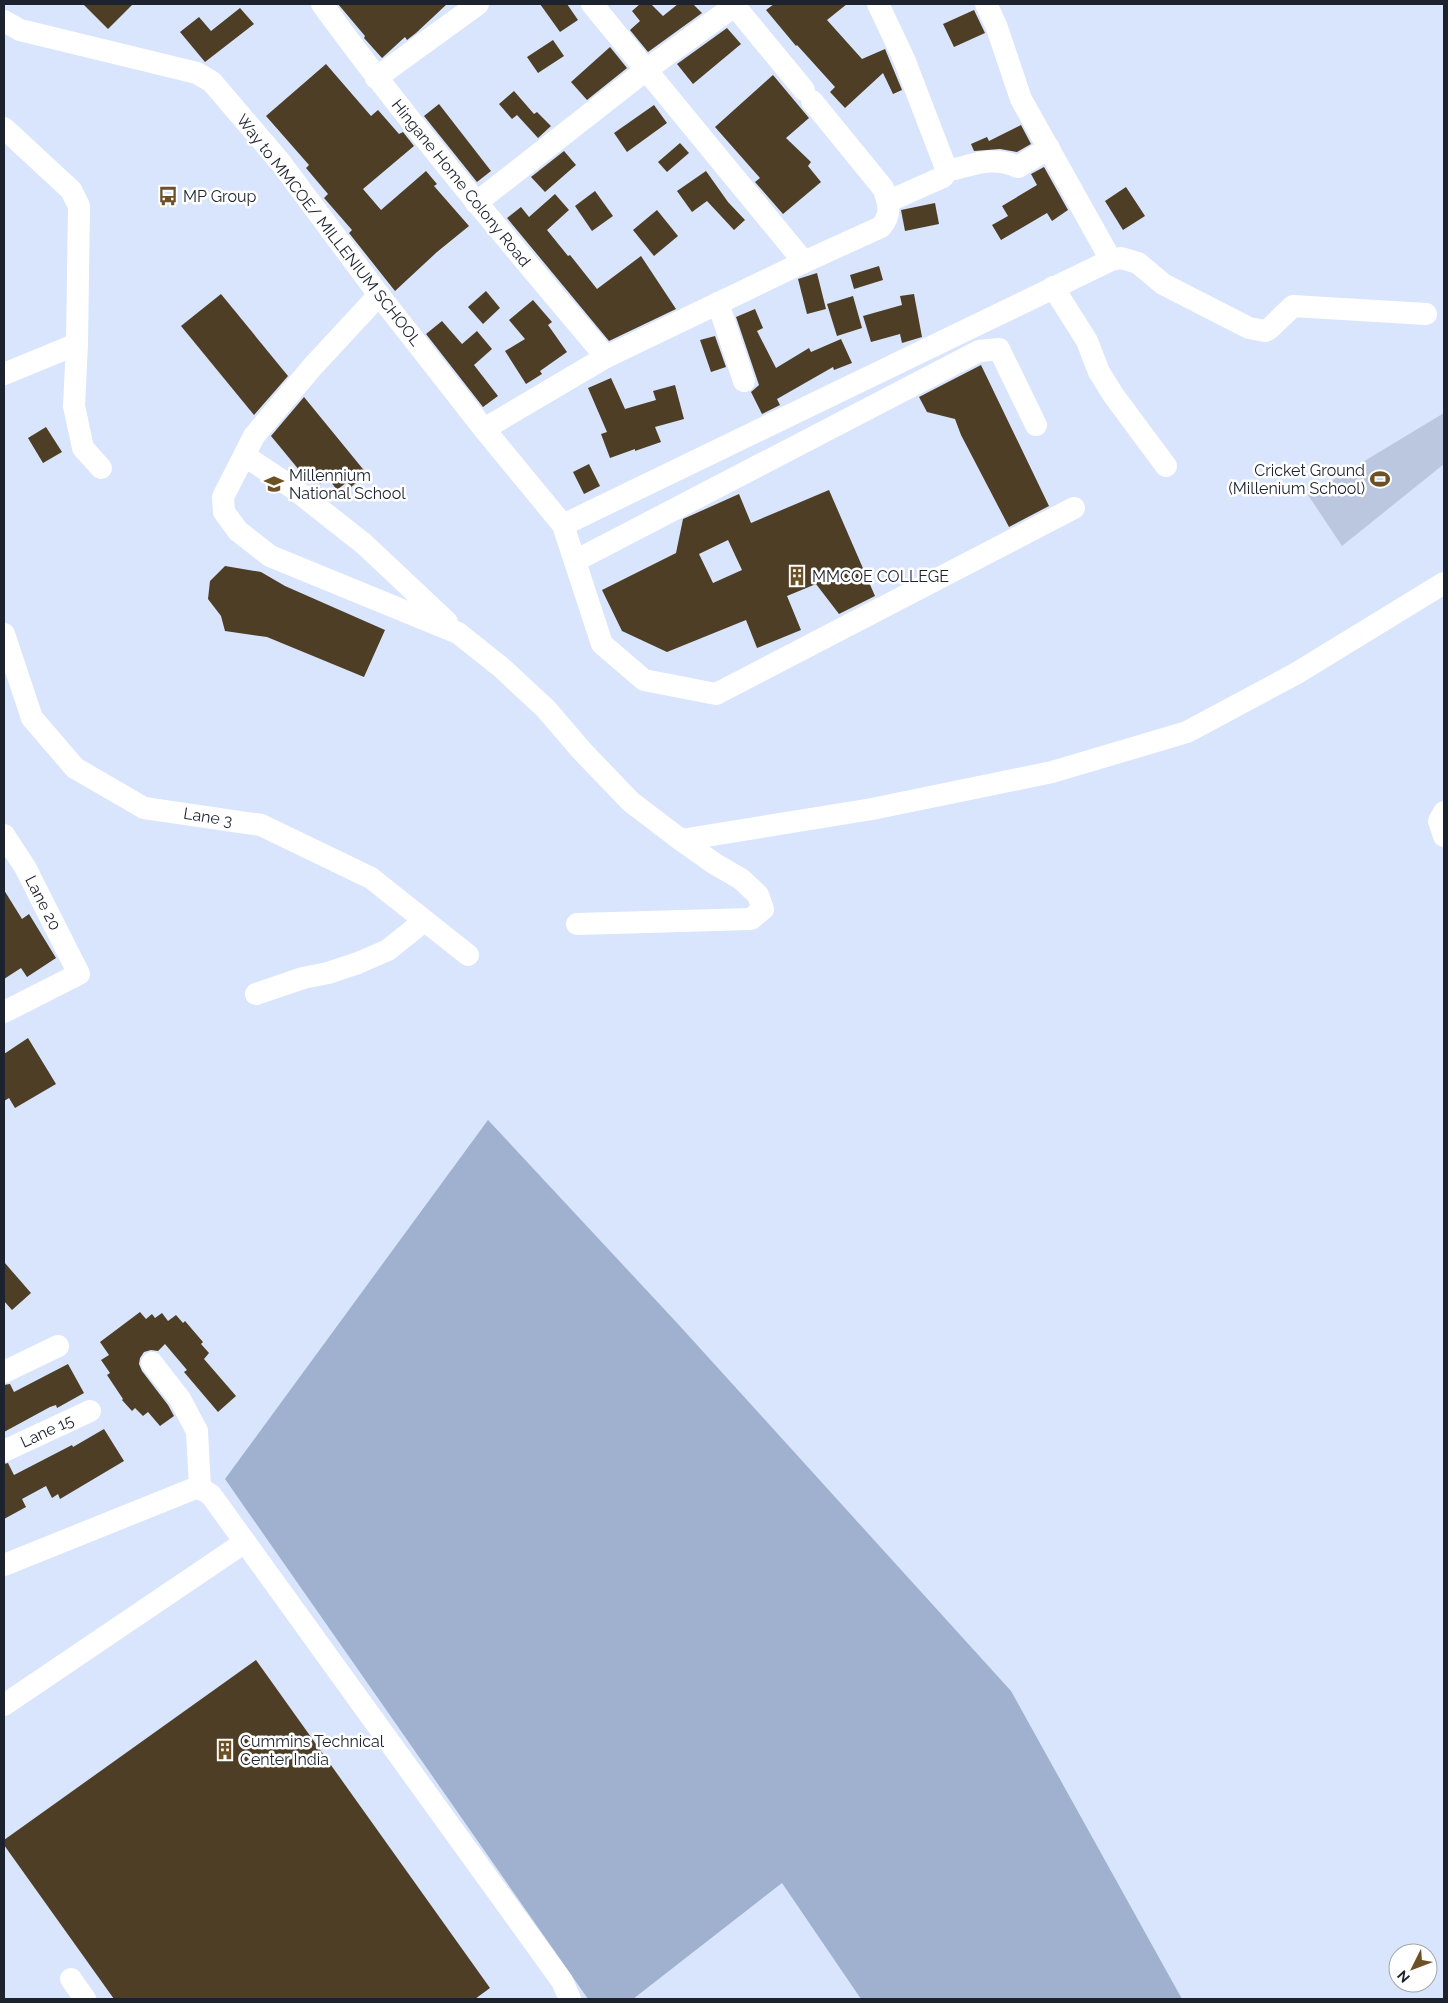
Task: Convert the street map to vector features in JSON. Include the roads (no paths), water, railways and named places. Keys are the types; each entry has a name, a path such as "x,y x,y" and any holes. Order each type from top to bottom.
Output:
{"street":[{"name":"Hingane Home Colony Road","path":"322,4 376,78 476,204 606,357"},
{"path":"376,78 478,4"},
{"path":"592,4 804,262"},
{"path":"878,4 904,59 947,171"},
{"path":"986,4 996,25 1021,98 1110,260"},
{"path":"476,204 646,70 736,5 883,188 889,201 889,211 881,227 606,357 484,429"},
{"name":"Way to MMCOE/ MILLENIUM SCHOOL","path":"4,22 20,30 197,73 212,82 281,163 484,429 563,525"},
{"path":"4,128 71,190 79,206 74,406 83,448 101,468"},
{"path":"889,201 943,177 947,171 992,160 1005,161 1018,167 1049,148"},
{"path":"1074,508 716,694 644,680 602,644 563,525 1110,260 1121,258 1138,263 1169,287 1250,328 1265,331 1293,306 1426,314"},
{"path":"1053,288 1087,341 1099,372 1114,396 1166,466"},
{"path":"380,295 314,365 254,436 223,497 224,512 238,531 270,556 458,633"},
{"path":"718,304 744,381"},
{"path":"4,374 77,344"},
{"path":"575,561 979,351 999,349 1036,426"},
{"path":"245,456 292,488 364,544 458,633 502,668 546,709 582,751 631,802 715,864 742,879 758,895 763,909 752,919 577,924"},
{"path":"681,840 872,809 1042,774 1188,732 1297,673 1444,583"},
{"name":"Lane 3","path":"4,634 32,718 75,768 144,808 261,825 371,878 468,955"},
{"path":"1444,812 1439,821 1444,836"},
{"name":"Lane 20","path":"4,835 25,867 79,974 4,1012"},
{"path":"256,994 303,978 328,973 358,963 388,950 424,921"},
{"path":"4,1372 58,1346"},
{"path":"152,1363 180,1400 197,1431 200,1488"},
{"name":"Lane 15","path":"4,1451 90,1411"},
{"path":"4,1565 193,1489 200,1488 211,1495 562,1981 570,1999"},
{"path":"4,1704 245,1542"},
{"path":"71,1980 85,1999"}],"place":[{"name":"MP Group","path":"168,196"},
{"name":"Cricket Ground (Millenium School)","path":"1380,479"},
{"name":"Millennium National School","path":"274,484"},
{"name":"MMCOE COLLEGE","path":"797,576"},
{"name":"Cummins Technical Center India","path":"225,1750"}]}
